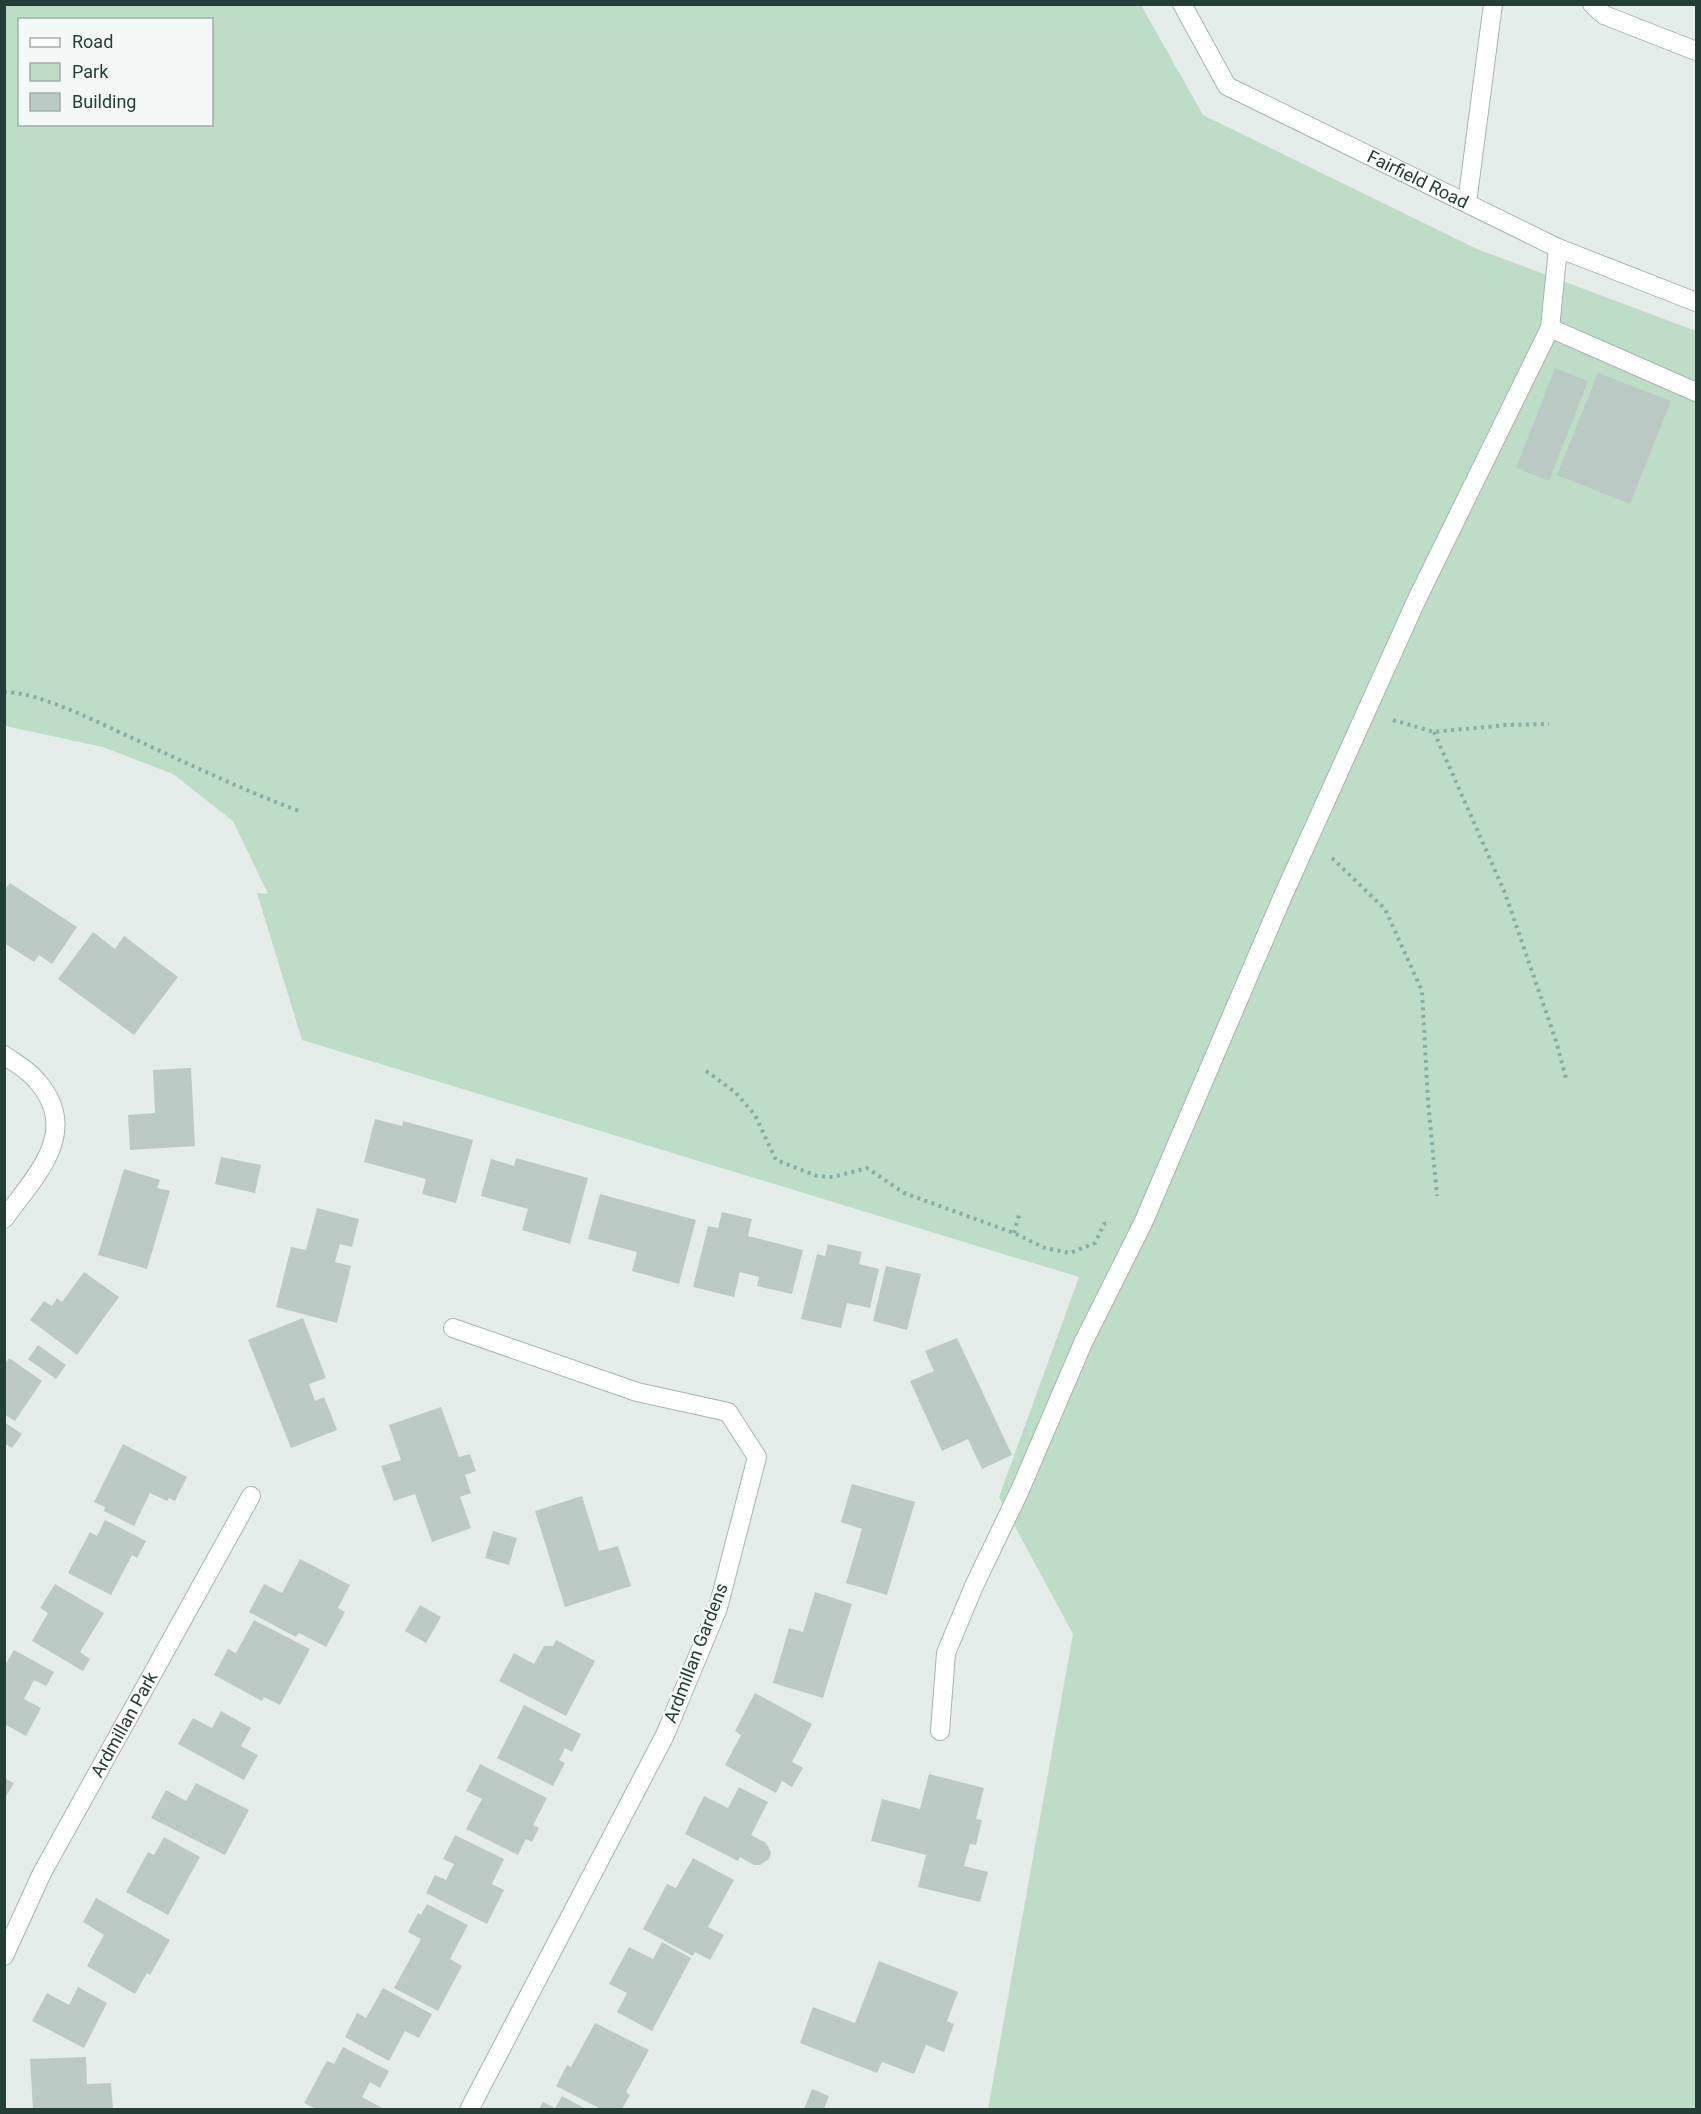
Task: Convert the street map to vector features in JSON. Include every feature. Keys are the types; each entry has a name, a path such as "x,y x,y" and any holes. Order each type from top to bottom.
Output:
{"street":[{"name":"Fairfield Road","path":"1182,4 1227,86 1558,248 1696,303"},
{"path":"1467,203 1493,4"},
{"path":"1592,4 1604,15 1696,51"},
{"path":"940,1731 946,1653 1083,1343 1139,1232 1201,1084 1417,599 1550,328 1558,248"},
{"path":"1550,328 1696,392"},
{"path":"4,1055 36,1079 48,1094 56,1113 56,1135 49,1156 4,1219"},
{"name":"Ardmillan Gardens","path":"453,1328 637,1392 728,1412 757,1457 718,1608 665,1734 469,2109"},
{"name":"Ardmillan Park","path":"4,1956 42,1873 251,1496"}],"path":[{"path":"4,692 16,692 76,712 240,789 299,811"},
{"path":"1366,712 1434,732 1506,725 1550,724"},
{"path":"1434,732 1505,893 1556,1041 1567,1082"},
{"path":"1310,836 1385,909 1422,991 1428,1101 1437,1196"},
{"path":"706,1071 735,1092 755,1115 777,1160 817,1176 833,1176 867,1168 904,1193 1014,1233 1045,1248 1070,1253 1095,1243 1104,1224 1117,1221 1139,1232"},
{"path":"1014,1233 1019,1215"}],"green space":[{"path":"4,5 1141,5 1203,115 1477,249 1696,331 1696,2109 988,2109 1073,1634 999,1497 1079,1277 302,1040 257,893 268,894 233,821 173,774 103,747 5,726"}],"building":[{"path":"1555,368 1588,381 1549,481 1516,468"},
{"path":"1598,373 1671,401 1630,504 1557,475"},
{"path":"10,883 77,927 52,964 39,955 34,962 4,943 4,891"},
{"path":"93,932 115,949 124,936 178,977 134,1035 58,979"},
{"path":"191,1068 195,1146 130,1150 128,1115 155,1113 153,1070"},
{"path":"375,1119 402,1126 403,1121 473,1140 456,1203 422,1194 426,1179 364,1162"},
{"path":"221,1157 261,1165 255,1193 215,1184"},
{"path":"516,1158 588,1178 570,1244 522,1230 528,1209 481,1196 491,1159 514,1166"},
{"path":"124,1169 160,1180 157,1188 170,1191 147,1269 98,1255"},
{"path":"600,1194 696,1220 679,1284 632,1271 637,1252 588,1239"},
{"path":"317,1208 359,1219 352,1247 340,1244 335,1262 351,1266 337,1323 276,1307 291,1247 306,1250"},
{"path":"722,1212 752,1219 748,1236 803,1250 792,1294 757,1286 759,1277 740,1272 734,1297 693,1287 708,1226 718,1228"},
{"path":"828,1244 862,1252 859,1264 879,1269 870,1308 847,1303 841,1328 801,1319 817,1254 825,1256"},
{"path":"886,1266 921,1274 907,1330 873,1321"},
{"path":"84,1272 119,1297 77,1355 30,1320 44,1301 52,1306 57,1298 62,1302"},
{"path":"303,1318 326,1378 309,1384 315,1401 324,1397 337,1430 291,1448 248,1340"},
{"path":"957,1338 1012,1455 982,1469 968,1439 942,1451 910,1381 934,1371 925,1351"},
{"path":"38,1345 66,1365 56,1379 28,1359"},
{"path":"9,1358 42,1381 15,1421 4,1414 4,1365"},
{"path":"441,1407 459,1457 470,1454 476,1471 465,1475 471,1493 460,1497 471,1528 432,1542 415,1494 394,1501 381,1466 401,1460 389,1425"},
{"path":"4,1422 22,1434 12,1448 4,1443"},
{"path":"123,1444 187,1477 175,1501 169,1498 167,1501 150,1493 134,1526 104,1511 105,1507 94,1502"},
{"path":"852,1484 915,1502 887,1595 846,1583 862,1529 841,1522"},
{"path":"582,1496 599,1551 618,1546 631,1586 565,1607 535,1511"},
{"path":"105,1520 146,1541 137,1558 132,1555 111,1595 68,1573 90,1532 97,1536"},
{"path":"493,1531 517,1538 509,1565 485,1558"},
{"path":"300,1559 350,1585 338,1608 345,1612 326,1647 299,1633 296,1637 249,1612 264,1584 282,1593"},
{"path":"55,1584 104,1613 80,1652 90,1659 83,1671 32,1641 48,1613 40,1608"},
{"path":"815,1592 852,1604 823,1698 773,1683 789,1628 803,1632"},
{"path":"420,1605 441,1617 426,1643 405,1631"},
{"path":"254,1620 310,1649 280,1705 264,1697 262,1701 214,1675 228,1649 236,1653"},
{"path":"556,1640 595,1661 566,1716 499,1681 514,1653 534,1664 544,1646 553,1646"},
{"path":"14,1650 54,1672 46,1686 34,1680 24,1699 41,1708 26,1736 4,1724 4,1667"},
{"path":"755,1693 812,1724 792,1762 803,1768 792,1787 782,1781 776,1793 725,1765 741,1735 735,1731"},
{"path":"524,1705 581,1734 572,1752 565,1748 559,1760 565,1763 553,1786 497,1758"},
{"path":"221,1711 251,1728 241,1746 258,1755 244,1780 178,1744 193,1718 212,1728"},
{"path":"480,1764 547,1798 533,1825 539,1828 532,1842 526,1839 518,1855 466,1829 482,1799 466,1791"},
{"path":"929,1774 984,1788 976,1819 982,1820 976,1845 970,1844 964,1866 988,1872 980,1902 918,1887 926,1855 871,1841 882,1799 920,1809"},
{"path":"4,1778 14,1783 4,1800"},
{"path":"196,1783 249,1810 225,1855 151,1818 166,1790 186,1801"},
{"path":"739,1787 768,1802 751,1835 766,1843 771,1853 769,1859 760,1865 754,1865 740,1857 738,1861 685,1834 704,1796 728,1808"},
{"path":"455,1835 504,1859 492,1884 504,1890 487,1924 426,1893 435,1875 446,1880 454,1864 443,1859"},
{"path":"164,1837 200,1857 168,1915 126,1892 148,1852 154,1855"},
{"path":"693,1858 734,1880 708,1927 724,1935 710,1960 695,1952 693,1956 643,1929 667,1884 676,1888"},
{"path":"96,1898 170,1940 150,1975 147,1973 135,1994 87,1966 104,1935 83,1922"},
{"path":"427,1904 468,1925 450,1959 462,1966 438,2011 394,1988 421,1939 408,1932 418,1913 421,1915"},
{"path":"662,1942 691,1958 652,2031 617,2012 627,1993 609,1984 629,1947 653,1959"},
{"path":"879,1961 958,1992 947,2021 954,2024 944,2052 926,2045 914,2074 882,2062 877,2073 800,2043 813,2007 855,2023"},
{"path":"78,1987 107,2003 84,2048 32,2021 47,1993 69,2005"},
{"path":"383,1988 432,2014 419,2038 405,2031 389,2061 345,2037 357,2013 366,2018"},
{"path":"595,2023 649,2050 626,2092 630,2095 622,2109 601,2109 556,2086 567,2065 571,2067"},
{"path":"343,2047 389,2071 380,2088 370,2082 362,2097 384,2109 316,2109 304,2103 327,2061 334,2064"},
{"path":"86,2057 87,2084 111,2083 113,2109 33,2109 30,2059"},
{"path":"812,2089 829,2096 824,2109 804,2109"},
{"path":"562,2096 586,2109 539,2109 543,2102 555,2108"}]}
